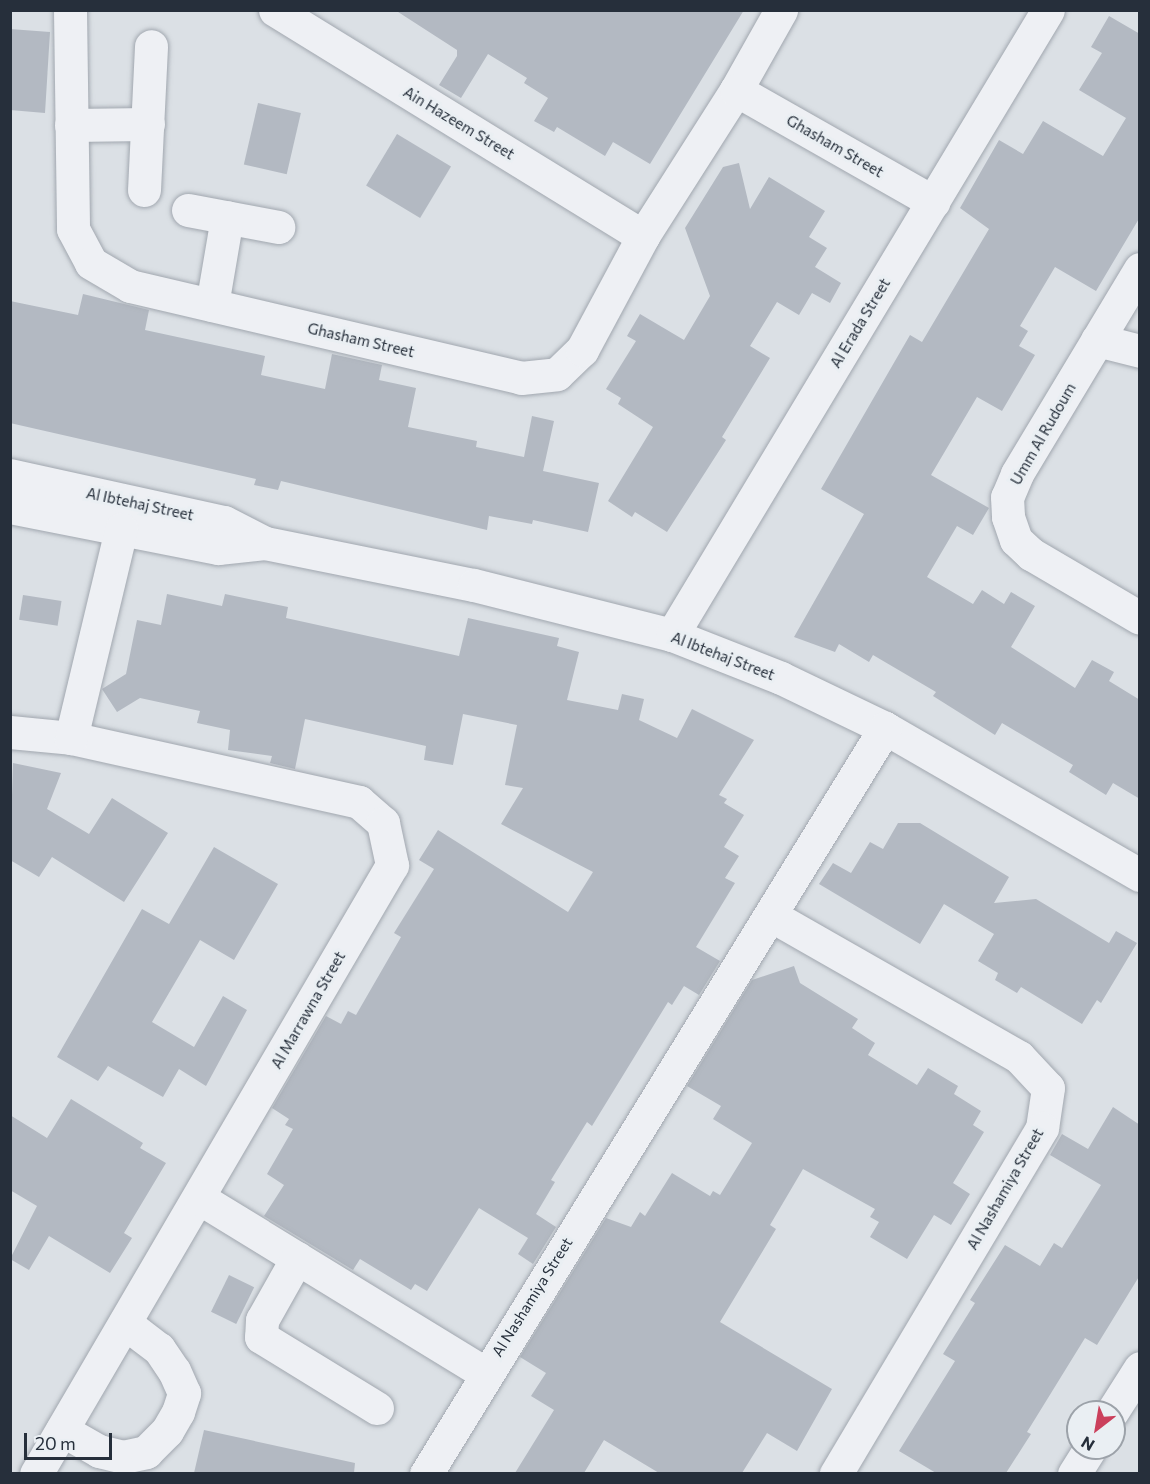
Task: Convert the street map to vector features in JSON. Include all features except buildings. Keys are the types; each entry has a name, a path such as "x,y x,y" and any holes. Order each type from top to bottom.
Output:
{"street":[{"name":"Ghasham Street","path":"70,10 73,229 91,263 130,286 521,378 557,374 582,350 643,236 736,90 781,10"},
{"name":"Ain Hazeem Street","path":"275,10 643,236"},
{"name":"Al Erada Street","path":"672,635 1048,10"},
{"path":"144,190 151,46"},
{"name":"Ghasham Street","path":"736,90 933,202"},
{"path":"71,125 148,124"},
{"path":"188,210 278,227"},
{"path":"212,305 227,217"},
{"name":"Umm Al Rudoum","path":"1140,269 1017,474 1007,497 1008,517 1016,540 1031,555 1140,618"},
{"path":"1097,340 1140,351"},
{"name":"Al Ibtehaj Street","path":"10,475 224,522 266,543 474,585 672,635 781,678 885,728 1140,875"},
{"name":"Al Ibtehaj Street","path":"10,507 218,548 266,543"},
{"path":"71,738 121,529"},
{"name":"Al Nashamiya Street","path":"426,1473 485,1373 772,916 885,728"},
{"name":"Al Marrawna Street","path":"10,732 71,738 359,802 383,823 390,845 392,865 36,1473"},
{"name":"Al Nashamiya Street","path":"772,916 1019,1057 1048,1088 1042,1128 836,1473"},
{"name":"Al Nashamiya Street","path":"199,1198 485,1373"},
{"path":"297,1258 261,1320 261,1337 377,1408"},
{"path":"62,1430 99,1451 123,1457 146,1452 166,1431 178,1412 184,1393 174,1371 159,1349 125,1323"},
{"path":"1074,1473 1082,1460"}]}
